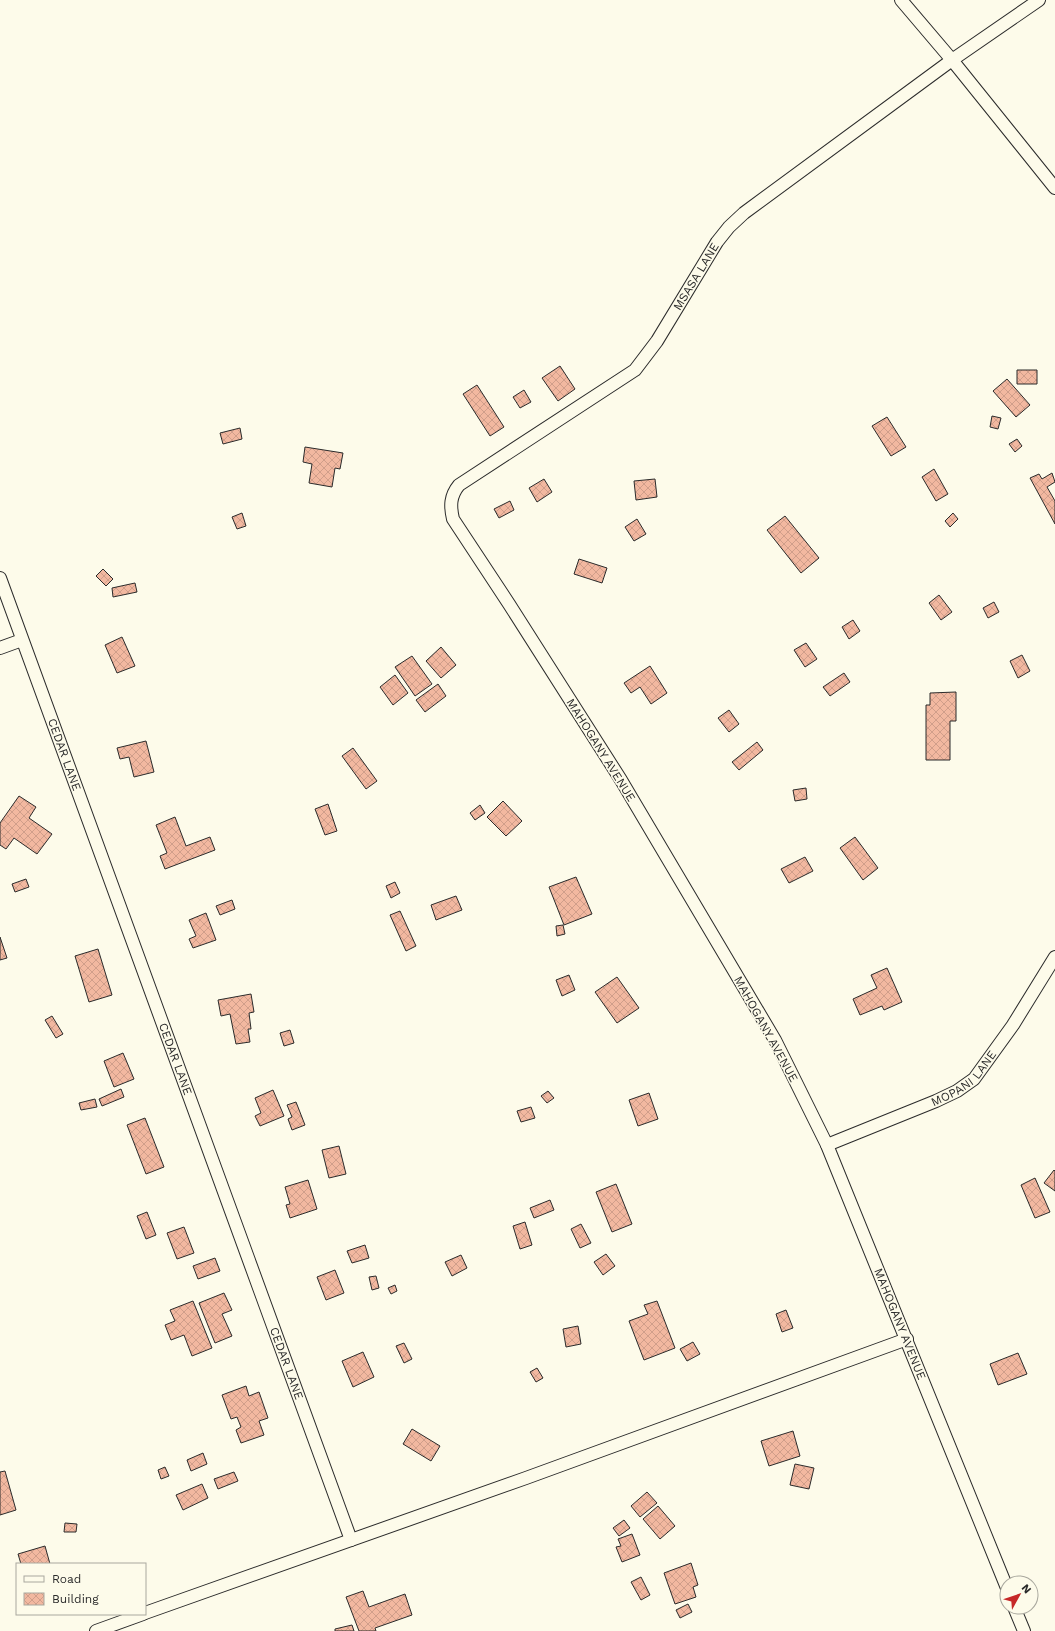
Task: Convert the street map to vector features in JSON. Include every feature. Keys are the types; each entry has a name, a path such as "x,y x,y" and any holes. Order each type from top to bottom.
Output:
{"street":[{"path":"901,0 952,60 1055,188"},
{"name":"MSASA LANE","path":"451,504 458,484 635,370 657,341 717,242 729,227 744,213 952,60 1039,0"},
{"name":"MAHOGANY AVENUE","path":"451,504 453,519 621,780 775,1040 827,1145 1002,1575"},
{"name":"CEDAR LANE","path":"0,578 351,1540"},
{"path":"0,648 22,640"},
{"name":"MOPANI LANE","path":"827,1145 936,1101 957,1091 974,1079 1013,1025 1055,957"},
{"path":"146,1613 907,1339"},
{"path":"96,1631 141,1615"},
{"path":"1017,1615 1024,1631"}],"building":[{"path":"560,366 575,389 558,401 542,378"},
{"path":"1017,370 1037,370 1037,384 1017,384"},
{"path":"1007,379 1030,405 1016,417 993,391"},
{"path":"477,385 504,427 490,436 463,394"},
{"path":"524,390 531,402 520,408 513,397"},
{"path":"992,416 1001,418 998,429 990,427"},
{"path":"887,417 906,447 891,456 872,426"},
{"path":"240,428 242,439 223,444 220,433"},
{"path":"1017,439 1022,446 1015,452 1009,444"},
{"path":"305,447 343,453 340,469 335,468 332,487 309,483 312,464 303,462"},
{"path":"934,469 948,494 936,501 922,477"},
{"path":"1052,473 1055,482 1047,487 1055,501 1055,524 1030,478 1039,474 1042,479"},
{"path":"544,479 552,492 537,502 529,488"},
{"path":"655,479 657,497 636,500 634,481"},
{"path":"510,501 514,510 499,518 494,509"},
{"path":"242,513 246,526 237,529 232,517"},
{"path":"953,513 958,519 950,527 945,521"},
{"path":"785,516 819,558 801,573 767,530"},
{"path":"637,519 646,534 634,541 625,527"},
{"path":"579,559 607,568 602,583 574,574"},
{"path":"103,569 113,579 106,586 96,576"},
{"path":"135,583 137,592 113,597 112,588"},
{"path":"939,595 952,612 941,620 929,603"},
{"path":"994,602 999,612 988,618 983,608"},
{"path":"853,620 860,631 849,639 842,627"},
{"path":"122,637 135,666 117,673 105,645"},
{"path":"806,643 817,659 805,667 794,650"},
{"path":"441,647 456,665 441,678 426,661"},
{"path":"1022,655 1030,671 1018,678 1010,661"},
{"path":"412,656 432,684 415,696 395,667"},
{"path":"650,666 667,693 651,704 640,687 631,693 624,683"},
{"path":"844,673 850,682 830,696 823,687"},
{"path":"395,675 408,693 393,705 380,687"},
{"path":"438,684 446,696 425,712 416,700"},
{"path":"956,692 956,721 950,721 950,760 926,760 926,705 930,705 930,693"},
{"path":"729,710 739,724 729,732 718,718"},
{"path":"146,741 154,772 134,777 129,757 120,759 117,748"},
{"path":"757,742 763,750 739,770 732,762"},
{"path":"353,748 377,781 366,789 342,756"},
{"path":"806,788 807,799 795,801 793,790"},
{"path":"19,796 36,807 29,818 52,834 37,854 14,838 6,849 0,845 0,823"},
{"path":"503,801 522,821 506,836 487,817"},
{"path":"328,804 337,831 325,835 315,809"},
{"path":"480,805 485,813 475,820 470,813"},
{"path":"175,817 186,846 210,837 215,850 165,869 160,856 167,853 156,825"},
{"path":"855,837 878,868 863,880 840,848"},
{"path":"805,857 813,871 789,883 781,869"},
{"path":"576,877 592,914 564,925 549,887"},
{"path":"26,879 29,887 15,892 12,884"},
{"path":"395,882 400,893 391,898 386,886"},
{"path":"456,896 462,910 436,920 431,905"},
{"path":"232,900 235,909 220,915 216,906"},
{"path":"400,911 416,946 406,951 390,915"},
{"path":"206,913 216,940 193,948 189,939 196,936 189,920"},
{"path":"563,925 565,934 557,936 556,926"},
{"path":"0,937 7,958 0,960"},
{"path":"98,949 112,995 89,1002 75,956"},
{"path":"887,968 902,1002 884,1010 882,1006 860,1015 853,999 877,988 871,975"},
{"path":"569,975 575,990 562,996 556,980"},
{"path":"617,977 639,1008 617,1023 595,992"},
{"path":"251,994 254,1012 249,1013 251,1029 248,1029 250,1042 236,1044 230,1014 221,1016 218,1000"},
{"path":"52,1016 63,1034 56,1038 45,1020"},
{"path":"290,1030 294,1043 284,1046 280,1033"},
{"path":"123,1053 134,1079 114,1087 104,1061"},
{"path":"121,1089 124,1097 102,1106 99,1099"},
{"path":"273,1090 284,1116 260,1126 255,1116 261,1113 255,1098"},
{"path":"548,1091 554,1098 547,1103 541,1096"},
{"path":"649,1093 658,1119 638,1126 629,1100"},
{"path":"95,1099 97,1107 81,1110 79,1103"},
{"path":"296,1102 305,1125 292,1130 288,1119 292,1117 287,1105"},
{"path":"531,1107 535,1118 521,1122 517,1111"},
{"path":"145,1118 164,1167 146,1174 127,1125"},
{"path":"339,1146 346,1174 329,1178 322,1150"},
{"path":"1054,1170 1055,1171 1055,1191 1044,1183"},
{"path":"1035,1178 1050,1212 1035,1218 1021,1185"},
{"path":"308,1180 317,1209 290,1218 286,1205 290,1204 285,1187"},
{"path":"616,1184 632,1224 612,1232 596,1192"},
{"path":"550,1200 554,1210 534,1218 530,1208"},
{"path":"147,1212 156,1235 146,1239 137,1216"},
{"path":"525,1222 532,1245 520,1249 513,1226"},
{"path":"581,1224 591,1243 580,1248 571,1229"},
{"path":"184,1227 194,1253 177,1259 167,1233"},
{"path":"365,1245 369,1258 352,1263 347,1251"},
{"path":"606,1254 615,1266 603,1275 594,1262"},
{"path":"461,1255 467,1268 452,1276 445,1262"},
{"path":"215,1258 220,1271 198,1279 193,1266"},
{"path":"335,1270 344,1293 326,1300 317,1277"},
{"path":"376,1276 379,1288 372,1290 369,1277"},
{"path":"395,1285 397,1291 391,1294 388,1288"},
{"path":"224,1293 232,1310 222,1314 232,1336 215,1343 199,1303"},
{"path":"193,1301 212,1348 192,1356 184,1335 171,1340 165,1325 175,1321 170,1310"},
{"path":"657,1301 675,1348 644,1360 629,1321 648,1314 644,1305"},
{"path":"786,1310 793,1328 782,1332 776,1314"},
{"path":"578,1326 581,1344 566,1347 563,1329"},
{"path":"693,1342 700,1354 687,1361 680,1349"},
{"path":"404,1343 412,1359 404,1363 396,1346"},
{"path":"363,1352 374,1377 353,1387 342,1361"},
{"path":"1018,1353 1027,1374 998,1385 990,1364"},
{"path":"537,1368 543,1378 536,1382 530,1372"},
{"path":"246,1386 249,1396 259,1392 268,1418 259,1421 264,1435 241,1443 236,1430 241,1427 237,1417 231,1419 222,1395"},
{"path":"412,1429 440,1446 431,1461 403,1444"},
{"path":"793,1431 800,1456 769,1466 761,1441"},
{"path":"203,1453 207,1464 191,1471 187,1460"},
{"path":"795,1464 814,1468 809,1489 790,1485"},
{"path":"165,1467 169,1476 161,1479 158,1470"},
{"path":"5,1471 16,1510 0,1515 0,1472"},
{"path":"234,1472 238,1481 218,1489 214,1479"},
{"path":"202,1484 208,1498 183,1510 176,1495"},
{"path":"647,1492 657,1503 640,1517 631,1506"},
{"path":"658,1506 675,1526 660,1539 643,1519"},
{"path":"624,1520 630,1528 619,1536 613,1528"},
{"path":"65,1523 77,1524 76,1532 64,1532"},
{"path":"632,1534 640,1555 622,1562 616,1547 621,1546 618,1539"},
{"path":"45,1546 50,1563 21,1563 18,1554"},
{"path":"691,1563 698,1585 693,1587 696,1597 675,1604 664,1573"},
{"path":"641,1577 650,1595 641,1600 631,1582"},
{"path":"363,1591 369,1607 405,1594 412,1615 375,1628 376,1631 359,1631 346,1597"},
{"path":"688,1604 692,1612 680,1618 676,1610"},
{"path":"352,1625 354,1631 335,1631 335,1629"}]}
